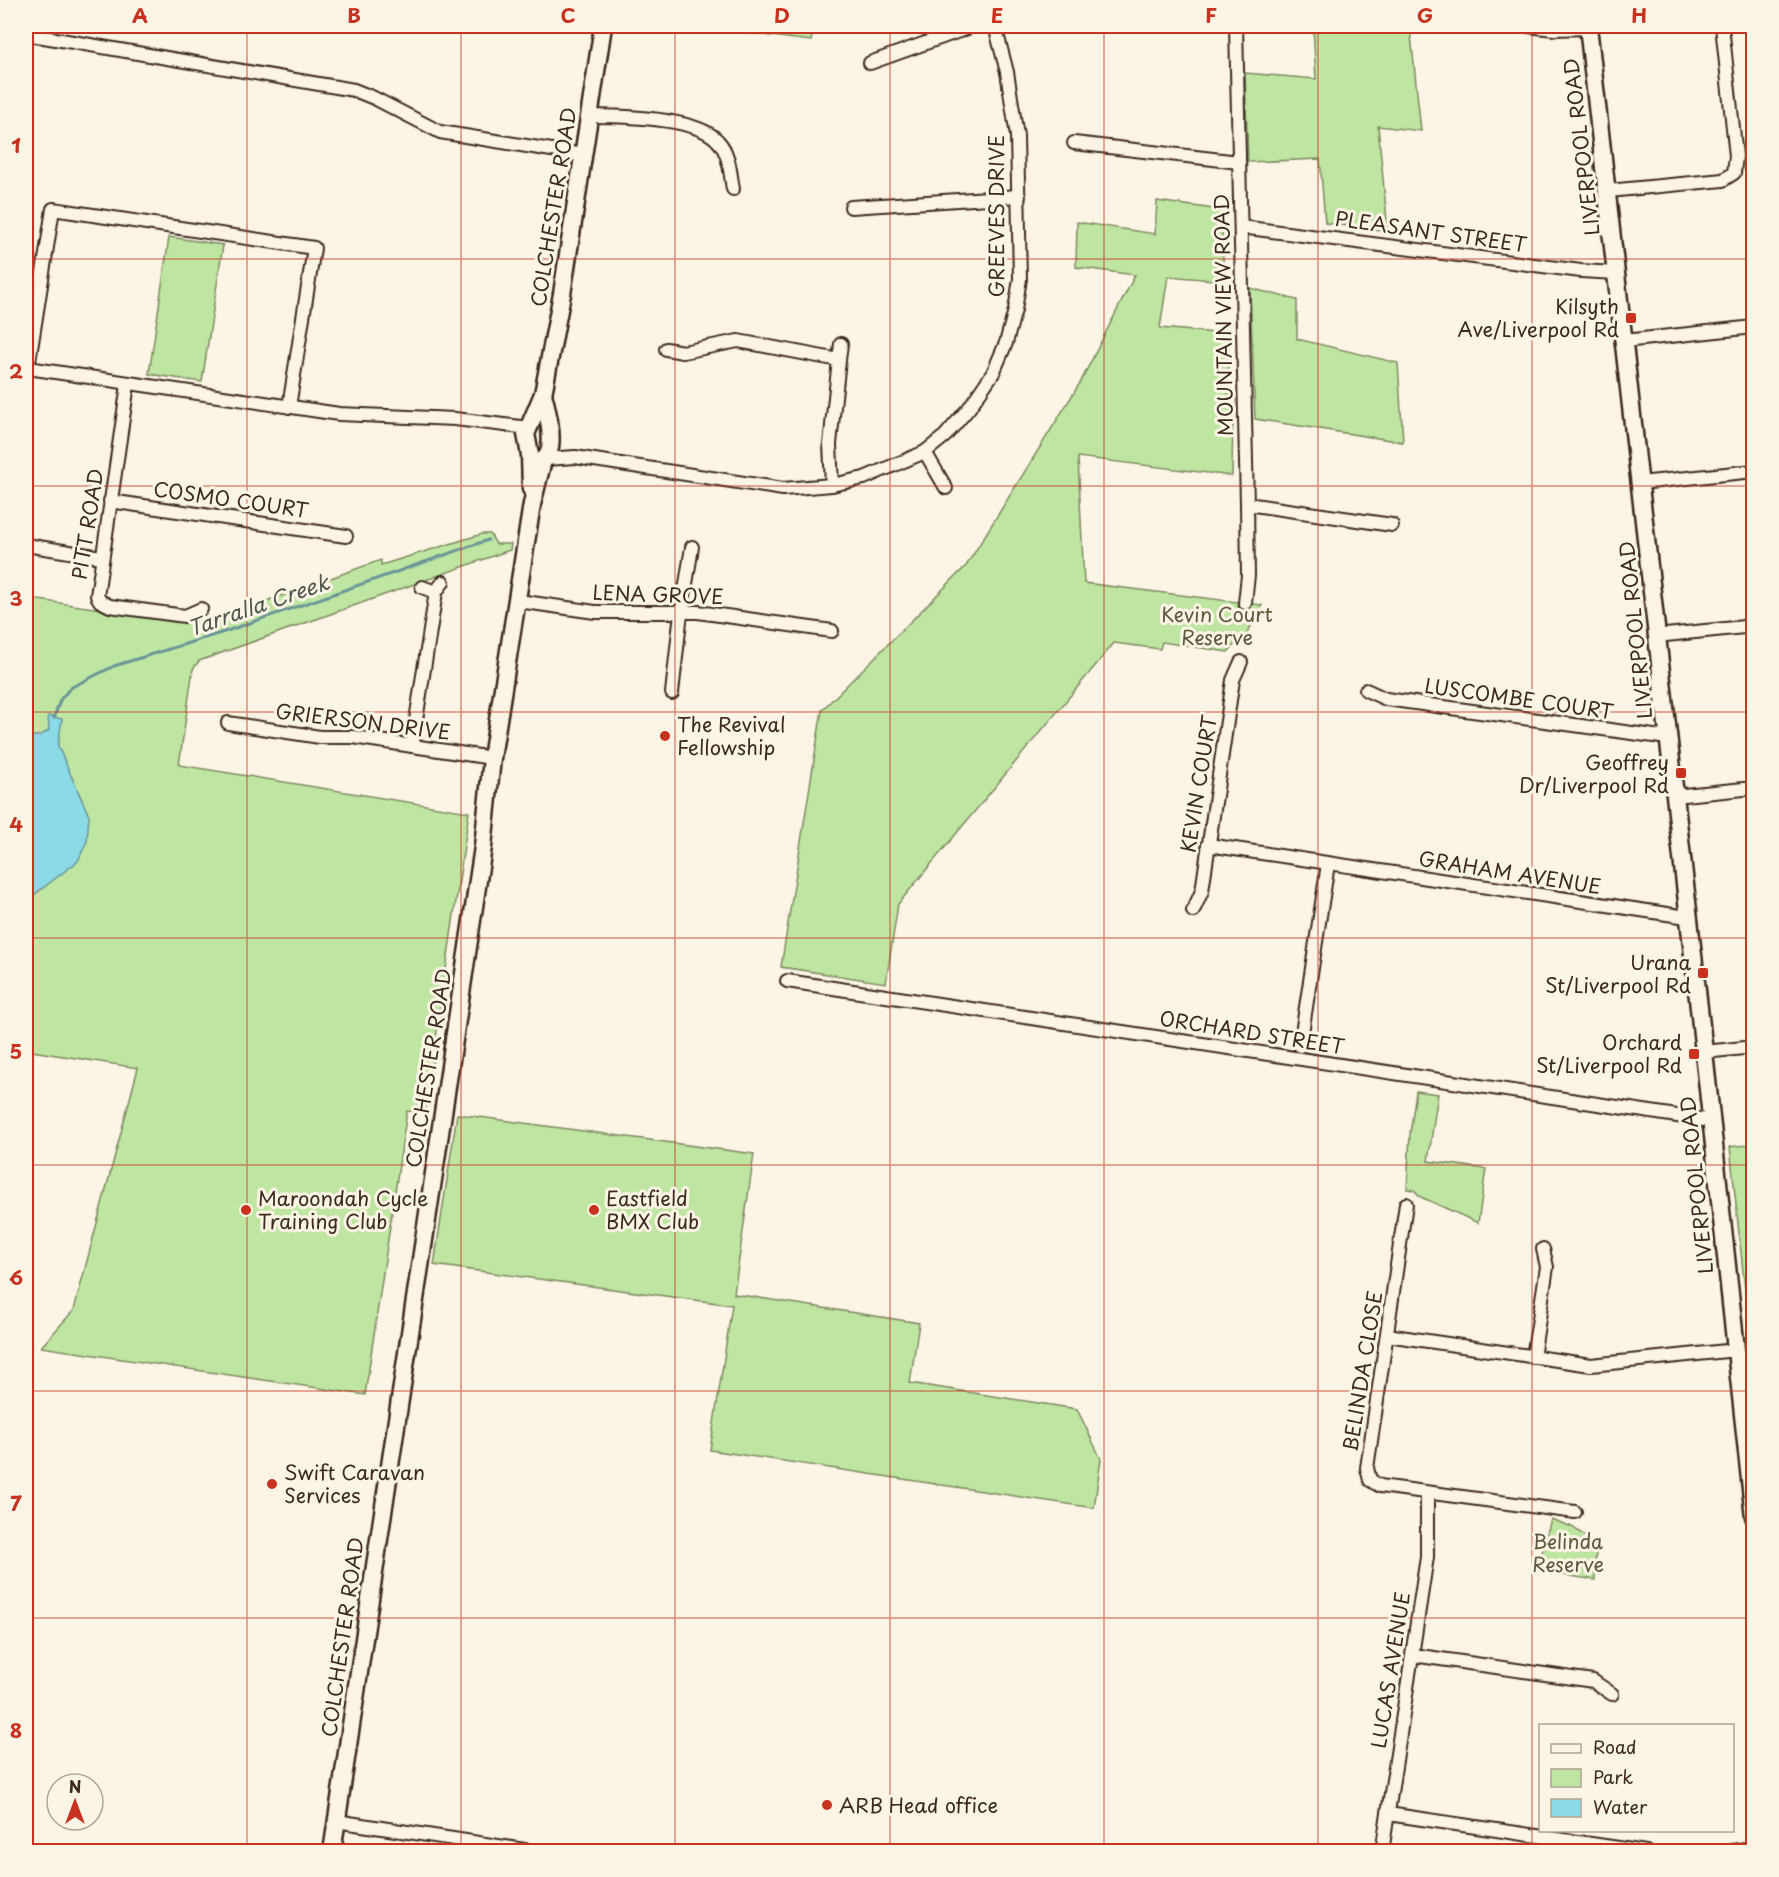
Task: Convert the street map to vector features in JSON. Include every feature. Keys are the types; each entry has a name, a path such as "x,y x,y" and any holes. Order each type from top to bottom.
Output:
{"main road":[{"name":"COLCHESTER ROAD","path":"332,1851 483,847 492,758 518,602 538,443 548,418 543,394 562,294 603,26"},
{"name":"LIVERPOOL ROAD","path":"1588,27 1754,1517"}],"street":[{"path":"870,63 973,26"},
{"name":"GREEVES DRIVE","path":"289,407 339,414 455,419 504,426 538,443 575,457 783,489 832,485 864,478 925,452 945,436 969,408 993,373 1006,343 1015,310 1020,279 1017,136 1007,72 995,26"},
{"name":"MOUNTAIN VIEW ROAD","path":"1236,26 1247,504 1248,575 1245,603"},
{"path":"1528,26 1560,29 1588,27"},
{"path":"1608,191 1723,180 1734,173 1736,156 1722,26"},
{"path":"26,34 354,90 440,132 583,154"},
{"path":"589,116 633,117 686,125 705,131 717,140 724,150 729,162 733,189"},
{"path":"1074,143 1239,162"},
{"path":"851,207 1018,196"},
{"path":"53,209 314,248 289,407 128,384 28,368 53,209"},
{"name":"PLEASANT STREET","path":"1241,227 1581,271 1616,273"},
{"path":"1624,341 1754,327"},
{"path":"666,349 683,352 738,341 839,360"},
{"path":"832,485 830,444 841,344"},
{"name":"PITT ROAD","path":"128,384 96,591 100,601 104,604 184,616 201,609"},
{"path":"925,452 946,488"},
{"path":"1640,483 1754,471"},
{"name":"COSMO COURT","path":"110,501 346,536"},
{"path":"1247,504 1392,525"},
{"path":"26,545 101,557"},
{"path":"672,693 680,621 692,547"},
{"path":"412,746 439,587 422,587"},
{"name":"LENA GROVE","path":"518,602 595,612 683,611 832,631"},
{"path":"1656,636 1754,626"},
{"name":"KEVIN COURT","path":"1193,911 1202,891 1233,680 1241,662"},
{"name":"LUSCOMBE COURT","path":"1366,690 1386,699 1668,738"},
{"name":"GRIERSON DRIVE","path":"228,723 320,737 353,737 492,758"},
{"path":"1674,796 1754,788"},
{"name":"GRAHAM AVENUE","path":"1208,845 1687,917"},
{"path":"1300,1046 1328,864"},
{"name":"ORCHARD STREET","path":"787,981 1710,1121"},
{"path":"1704,1052 1754,1047"},
{"name":"BELINDA CLOSE","path":"1406,1204 1367,1474 1370,1480 1380,1486 1575,1512"},
{"path":"1533,1357 1546,1267 1543,1249"},
{"path":"1387,1335 1596,1365 1736,1350"},
{"name":"LUCAS AVENUE","path":"1382,1851 1427,1557 1427,1493"},
{"path":"1413,1655 1593,1681 1612,1694"},
{"path":"1388,1814 1646,1851"},
{"path":"336,1821 537,1851"},
{"path":"1722,1851 1754,1848"}],"green space":[{"path":"716,26 814,26 811,41 716,29"},
{"path":"1313,26 1410,26 1421,131 1378,126 1388,231 1325,223 1320,159 1248,162 1245,73 1316,79"},
{"name":"Kevin Court Reserve","path":"1157,201 1221,210 1224,281 1168,276 1160,328 1227,334 1229,401 1233,410 1232,476 1078,457 1084,583 1262,605 1242,643 1236,643 1228,652 1162,642 1160,649 1114,643 898,904 886,983 781,967 822,710 966,566 1080,383 1135,275 1076,267 1077,222 1155,234"},
{"path":"169,237 223,245 202,382 149,374"},
{"path":"1250,288 1297,300 1297,339 1398,363 1403,442 1255,419"},
{"path":"482,534 490,534 496,544 511,544 510,550 199,661 193,669 179,765 469,812 425,1113 407,1111 365,1395 41,1347 74,1310 138,1068 26,1050 26,598 202,624 381,560 381,565"},
{"path":"1416,1091 1438,1094 1428,1161 1486,1169 1478,1223 1421,1197 1414,1190 1407,1189 1410,1134"},
{"path":"457,1114 754,1154 734,1294 919,1323 910,1383 1077,1409 1101,1459 1094,1508 710,1450 732,1305 434,1265"},
{"path":"1754,1144 1753,1367 1730,1147"},
{"name":"Belinda Reserve","path":"1551,1519 1572,1527 1596,1544 1595,1580 1537,1571"}],"water":[{"path":"48,716 62,719 58,746 89,816 87,841 78,861 26,901 26,739 40,736 49,730"}],"waterway":[{"name":"Tarralla Creek","path":"54,718 60,700 70,688 114,666 224,632 488,540"}],"place":[{"name":"Kilsyth Ave/Liverpool Rd","path":"1631,318"},
{"name":"The Revival Fellowship","path":"665,736"},
{"name":"Geoffrey Dr/Liverpool Rd","path":"1681,773"},
{"name":"Urana St/Liverpool Rd","path":"1703,973"},
{"name":"Orchard St/Liverpool Rd","path":"1694,1054"},
{"name":"Maroondah Cycle Training Club","path":"246,1210"},
{"name":"Eastfield BMX Club","path":"594,1210"},
{"name":"Swift Caravan Services","path":"272,1484"},
{"name":"ARB Head office","path":"827,1805"}]}
